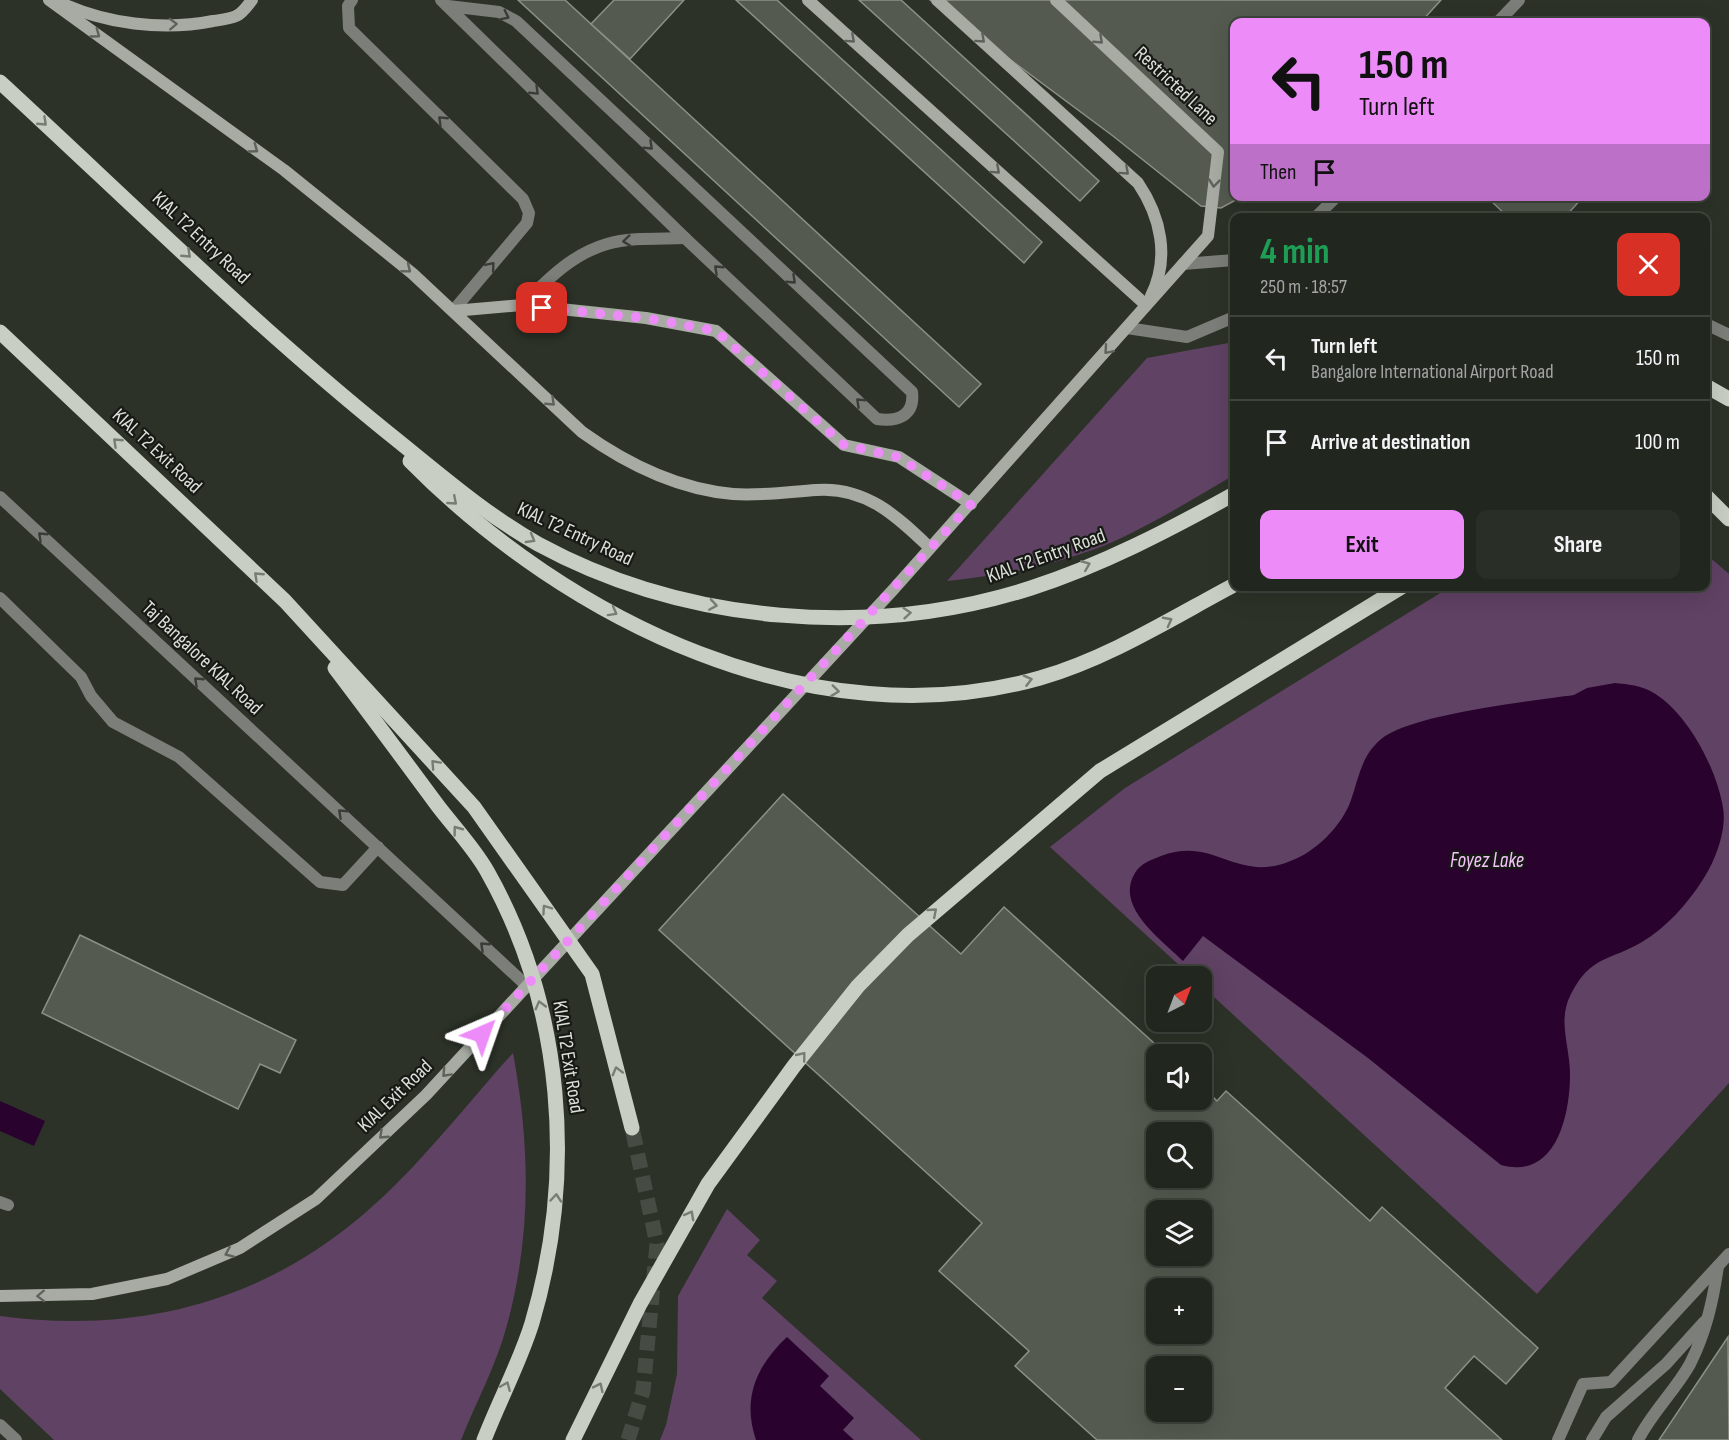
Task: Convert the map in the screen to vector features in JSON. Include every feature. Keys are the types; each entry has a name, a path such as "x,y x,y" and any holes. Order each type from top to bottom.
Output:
{"main road":[{"path":"49,0 284,170 413,274 582,432 640,468 702,490 764,495 816,490 857,495 879,504 899,518 930,548"},
{"path":"56,0 97,16 130,23 166,25 202,23 237,16 252,0"},
{"path":"808,0 1146,305 1159,274 1161,240 1150,200 1138,183 938,0"},
{"name":"Restricted Lane","path":"1056,0 1218,152 1208,237 1146,305"},
{"name":"KIAL T2 Entry Road","path":"0,82 334,389 492,517 541,545 592,569 645,588 700,603 756,612 811,617 867,617 923,612 978,602 1032,587 1160,535 1230,496"},
{"name":"KIAL Exit Road","path":"0,1296 102,1292 167,1279 240,1248 316,1199 426,1095 892,591 1146,305"},
{"path":"453,311 522,306 645,318 716,331 844,445 898,457 971,504"},
{"name":"KIAL T2 Exit Road","path":"0,332 285,602 474,807 592,974 632,1128"},
{"path":"1710,388 1729,399"},
{"path":"334,389 434,486 526,559 617,615 675,642 780,680 827,690 874,696 962,694 1041,677 1116,648 1230,587"},
{"path":"1710,504 1729,519"},
{"path":"573,1440 640,1304 708,1184 794,1066 858,986 894,949 967,883 1100,771 1395,591"},
{"name":"KIAL T2 Exit Road","path":"285,602 486,870 509,915 542,1011 557,1111 558,1162 551,1245 531,1325 484,1440"}],"lane":[{"path":"352,0 348,6 349,28 523,199 530,213 526,224 453,311"},
{"path":"1502,18 1519,0"},
{"path":"445,3 499,12 516,21 912,392 913,403 906,415 894,422 877,419 685,238 445,3"},
{"path":"1321,213 1332,201"},
{"path":"522,306 553,274 580,255 608,244 685,238"},
{"path":"1183,264 1230,260"},
{"path":"1127,328 1186,337 1230,319"},
{"path":"1710,326 1729,334"},
{"name":"Taj Bangalore KIAL Road","path":"0,498 528,985"},
{"path":"0,598 81,677 91,696 113,722 179,757 320,882 343,885 378,847"},
{"path":"1558,1440 1583,1384 1611,1382 1729,1254"},
{"path":"1638,1440 1645,1425 1690,1364 1711,1314 1718,1265"},
{"path":"1592,1440 1606,1417 1666,1364 1711,1314"},
{"path":"0,1425 16,1440"}],"shaded area":[{"path":"1230,343 1230,477 1147,525 1076,556 1033,567 947,581 1147,358"},
{"path":"1710,557 1729,574 1729,1083 1537,1294 1212,995 1212,966 1180,966 1050,847 1125,788 1444,591 1710,591"},
{"path":"513,1053 523,1121 525,1155 526,1189 521,1257 503,1340 461,1440 54,1440 0,1389 0,1316 50,1320 100,1320 147,1315 194,1305 239,1290 282,1270 324,1244 385,1195 423,1156"},
{"path":"727,1209 760,1240 747,1255 777,1281 762,1298 921,1440 660,1440 666,1425 677,1374 678,1296"}],"water":[{"name":"Foyez Lake","path":"1615,683 1646,689 1660,697 1685,723 1706,757 1720,792 1724,817 1722,836 1707,873 1675,915 1642,942 1594,965 1578,981 1567,1004 1565,1014 1570,1074 1563,1125 1547,1154 1535,1163 1520,1167 1501,1165 1368,1058 1203,936 1183,961 1153,933 1135,910 1130,886 1135,873 1143,864 1161,856 1180,851 1196,851 1238,864 1270,867 1288,862 1308,852 1334,829 1347,810 1361,768 1369,753 1380,740 1395,731 1443,716 1574,695 1587,688"},
{"path":"0,1101 45,1121 34,1146 0,1131"},
{"path":"787,1337 829,1376 820,1386 854,1418 843,1430 854,1440 756,1440 752,1425 751,1397 767,1360"}],"building":[{"path":"518,0 565,0 981,384 959,407"},
{"path":"614,0 684,0 630,59 591,24"},
{"path":"736,0 777,0 1042,242 1024,263"},
{"path":"859,0 901,0 1099,181 1080,201"},
{"path":"930,0 1441,0 1425,18 1230,18 1230,201 1234,201 1221,208 1201,206 1113,136"},
{"path":"1491,201 1579,201 1569,213 1504,213"},
{"path":"783,794 961,954 1004,907 1155,1044 1146,1044 1146,1110 1212,1110 1212,1096 1217,1101 1226,1091 1370,1221 1382,1207 1538,1348 1506,1384 1474,1356 1445,1388 1502,1440 1097,1440 1015,1366 1029,1351 939,1271 982,1223 659,930"},
{"path":"80,935 296,1040 280,1073 260,1064 238,1109 42,1013"},
{"path":"1728,1337 1729,1440 1659,1440"}],"tunnel":[{"path":"628,1440 643,1391 657,1244 632,1128"}],"route":[{"path":"482,1034 971,504 898,457 844,445 716,331 645,318 542,308"}]}
